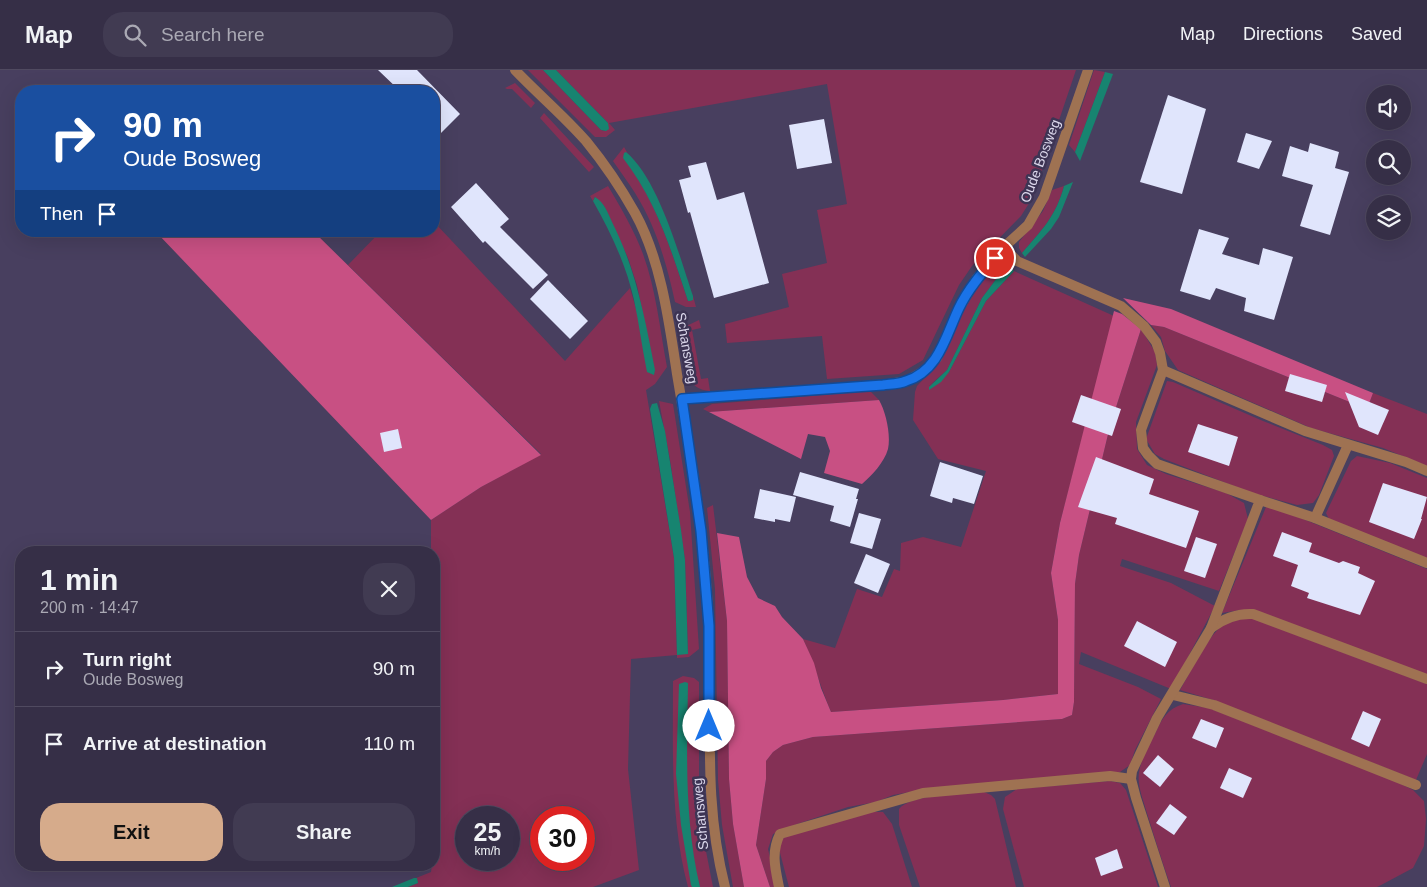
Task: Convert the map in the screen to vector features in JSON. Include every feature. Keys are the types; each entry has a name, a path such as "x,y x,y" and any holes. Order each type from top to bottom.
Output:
{"street":[{"name":"Schansweg","path":"515,70 585,141 623,192 637,216 653,253 668,317 699,512 709,626 711,803 717,856 725,887"},
{"name":"Oude Bosweg","path":"682,399 883,385 907,381 927,369 937,358 960,306 978,278 1004,247 1028,225 1044,197 1088,70"},
{"path":"1004,247 1017,261 1121,306 1144,326 1156,342 1163,370 1141,430 1144,448 1157,464 1315,518 1427,563"},
{"path":"1163,370 1305,431 1406,462 1427,471"},
{"path":"1315,518 1348,445"},
{"path":"1165,887 1131,779 1139,755 1158,718 1211,628 1260,500"},
{"path":"1211,628 1218,622 1241,613 1252,614 1427,679"},
{"path":"1172,695 1214,705 1416,785"},
{"path":"779,887 774,864 775,844 780,834 923,793 1110,776 1131,779"}],"shaded area":[{"path":"528,70 543,70 601,130 606,131 608,123 556,70 1076,70 1033,197 1021,216 972,266 959,285 923,360 899,374 827,379 822,336 727,343 725,324 789,307 782,274 827,263 817,210 847,204 827,84 609,123 615,130 606,137 595,137"},
{"path":"543,70 556,70 608,123 609,129 606,131 601,130"},
{"path":"1094,70 1105,72 1075,152 1069,145"},
{"path":"1105,72 1113,74 1080,161 1075,152"},
{"path":"515,83 535,103 531,108 512,89 505,88"},
{"path":"544,113 594,167 589,172 540,118"},
{"path":"624,147 628,154 626,152 624,158 646,192 662,227 688,301 693,300 693,296 696,307 686,307 675,302 655,232 635,193 613,161"},
{"path":"626,152 638,165 658,199 667,219 693,300 688,301 669,245 654,209 623,158"},
{"path":"1073,182 1059,217 1051,229 1025,257 1022,253 1042,230 1057,206 1064,186"},
{"path":"608,186 636,236 651,281 667,367 655,384 646,390 674,558 677,655 631,659 628,769 639,870 593,887 408,887 418,883 416,878 431,871 440,871 440,546 431,546 431,520 481,487 541,454 348,265 375,237 440,237 440,228 565,361 630,288 655,374 637,285 628,258 604,206 595,197 593,201 590,196"},
{"path":"1064,186 1057,206 1042,230 1022,253 1019,248 1019,242 1043,211 1052,190"},
{"path":"595,197 607,211 634,276 655,370 654,375 647,372 634,300 627,274 611,236 593,201"},
{"path":"161,237 319,237 541,455 481,487 431,520"},
{"path":"999,261 1006,266 982,298 947,370 929,386 949,372 986,301 1014,271 1114,316 1060,523 1051,573 1058,620 1058,694 1003,700 831,712 803,639 835,648 857,589 882,597 894,569 900,571 901,543 923,537 961,547 986,471 938,459 913,420 915,392 917,386 941,361 965,308 980,284"},
{"path":"1006,266 1014,271 986,301 949,372 941,382 929,390 929,387 947,370 982,298"},
{"path":"1123,298 1171,309 1373,393 1367,409 1164,327 1151,325"},
{"path":"1114,311 1122,314 1141,329 1110,426 1079,555 1075,584 1074,702 1072,715 1062,719 813,737 783,745 773,752 766,761 766,779 756,845 770,887 744,887 733,824 729,779 727,621 717,533 739,537 747,577 758,598 775,606 782,617 803,639 814,663 821,688 831,712 1003,700 1058,694 1058,620 1051,573 1060,523"},
{"path":"699,320 701,328 692,330 701,379 708,378 710,391 697,387 688,376 680,329"},
{"path":"1151,325 1164,327 1367,409 1373,393 1427,414 1427,466 1383,448 1311,428 1178,370 1165,351 1161,337"},
{"path":"1141,329 1155,352 1157,365 1136,422 1137,449 1147,465 1166,474 1226,493 1244,503 1248,519 1219,591 1122,559 1120,566 1171,583 1215,606 1171,689 1081,652 1079,664 1138,687 1161,699 1135,750 1130,765 1120,772 921,790 848,807 797,824 773,834 768,849 777,887 770,887 756,845 766,779 766,761 773,752 783,745 813,737 1062,719 1072,715 1074,702 1075,584 1079,555 1110,426"},
{"path":"1167,381 1332,450 1334,456 1319,495 1313,503 1297,505 1252,493 1155,454 1146,439"},
{"path":"870,391 879,400 709,412 703,409 712,404"},
{"path":"879,400 887,424 888,449 881,464 862,484 824,473 830,451 825,437 808,434 801,459 709,412"},
{"path":"659,401 673,404 690,512 699,649 689,657 677,658 677,655 688,653 685,560"},
{"path":"657,403 665,431 685,560 688,654 677,655 674,558 650,409 652,404"},
{"path":"1357,456 1390,463 1427,478 1427,559 1330,521 1326,513 1351,461"},
{"path":"713,505 727,621 729,779 733,824 744,887 733,887 722,825 718,780 715,589 707,508"},
{"path":"1266,507 1283,511 1427,569 1427,675 1240,610 1222,613"},
{"path":"1242,618 1254,619 1427,684 1427,754 1416,780 1213,700 1180,690 1216,632 1231,621"},
{"path":"683,676 694,678 699,682 699,788 705,846 713,887 688,887 678,836 673,759 673,681"},
{"path":"688,683 687,760 689,811 691,836 700,887 692,887 691,885 681,825 676,774 679,684"},
{"path":"1183,704 1209,708 1391,779 1413,790 1424,801 1426,819 1424,846 1413,868 1377,887 1171,887 1142,797 1139,778 1143,757 1162,720 1169,712"},
{"path":"1110,781 1120,783 1126,790 1158,887 1024,887 1003,809 1005,797 1017,789"},
{"path":"984,792 995,799 1016,887 920,887 899,825 899,809 915,800 951,794"},
{"path":"863,812 883,812 892,824 912,887 789,887 779,849 780,841 785,837"},
{"path":"417,878 418,883 408,887 392,887"}],"building":[{"path":"378,70 417,70 432,85 394,85"},
{"path":"440,94 460,114 440,134"},
{"path":"1168,95 1206,109 1182,194 1140,182"},
{"path":"824,119 832,163 797,169 789,125"},
{"path":"1246,133 1272,141 1259,169 1237,162"},
{"path":"1310,143 1339,152 1335,168 1349,172 1330,235 1300,226 1313,185 1282,176 1290,146 1308,152"},
{"path":"706,162 717,200 744,192 769,283 714,298 679,180 691,177 688,166"},
{"path":"476,183 509,219 500,227 548,275 533,289 485,241 483,243 451,207"},
{"path":"1199,229 1229,238 1222,254 1259,265 1263,248 1293,257 1274,320 1244,311 1246,298 1216,288 1210,300 1180,291"},
{"path":"548,280 588,321 570,339 530,299"},
{"path":"1290,374 1327,385 1322,402 1285,391"},
{"path":"1345,392 1389,410 1378,435 1359,427"},
{"path":"1081,395 1121,409 1112,436 1072,422"},
{"path":"1198,424 1238,437 1229,466 1188,452"},
{"path":"398,429 402,448 384,452 380,433"},
{"path":"1096,457 1154,479 1149,494 1199,511 1186,548 1115,524 1117,518 1078,507"},
{"path":"940,462 983,476 974,504 953,498 952,503 930,496"},
{"path":"800,472 859,489 850,527 830,521 834,506 793,495"},
{"path":"1383,483 1427,497 1422,519 1414,539 1369,522"},
{"path":"760,489 796,497 790,522 775,519 775,522 754,518"},
{"path":"859,513 881,519 872,549 850,543"},
{"path":"1282,532 1312,543 1309,552 1339,563 1343,561 1360,567 1358,573 1375,581 1360,615 1307,598 1309,593 1291,586 1298,565 1273,556"},
{"path":"1196,537 1217,544 1205,578 1184,571"},
{"path":"866,554 890,564 878,593 854,583"},
{"path":"1137,621 1177,642 1165,667 1124,646"},
{"path":"1363,711 1381,719 1369,747 1351,739"},
{"path":"1201,719 1224,728 1216,748 1192,738"},
{"path":"1158,755 1174,769 1160,787 1143,773"},
{"path":"1229,768 1252,778 1243,798 1220,788"},
{"path":"1170,804 1187,817 1174,835 1156,823"},
{"path":"1117,849 1123,868 1101,876 1095,858"}],"route":[{"path":"709,726 709,626 699,512 682,399 883,385 907,381 927,369 937,358 960,306 978,278 995,258"}]}
